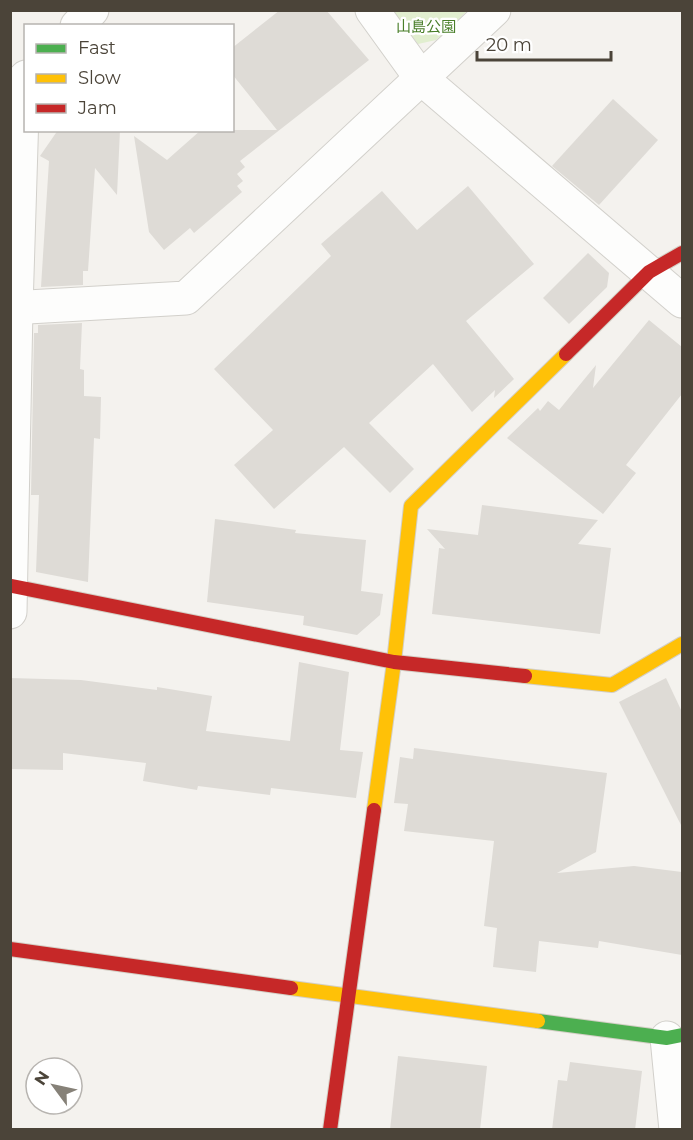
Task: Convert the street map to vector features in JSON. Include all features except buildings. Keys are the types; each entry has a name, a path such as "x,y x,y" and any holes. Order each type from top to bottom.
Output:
{"street":[{"path":"79,24 92,10"},
{"path":"372,10 421,78 682,301"},
{"path":"13,308 186,298 494,10"},
{"path":"20,74 13,308 11,599 394,662 612,686 682,644"},
{"path":"330,1130 394,662 411,506 649,272 682,253"},
{"path":"10,949 347,996 675,1036 675,1130"}],"green space":[{"name":"山島公園","path":"393,11 467,11 436,40 418,44"}],"traffic: fast":[{"path":"538,1021 667,1038 682,1035"}],"traffic: slow":[{"path":"374,810 394,662 411,506 566,354"},
{"path":"525,676 612,685 682,644"},
{"path":"291,988 538,1021"}],"traffic: jam":[{"path":"566,354 649,272 682,253"},
{"path":"12,586 394,662 525,676"},
{"path":"330,1130 374,810"},
{"path":"10,949 291,988"}]}
